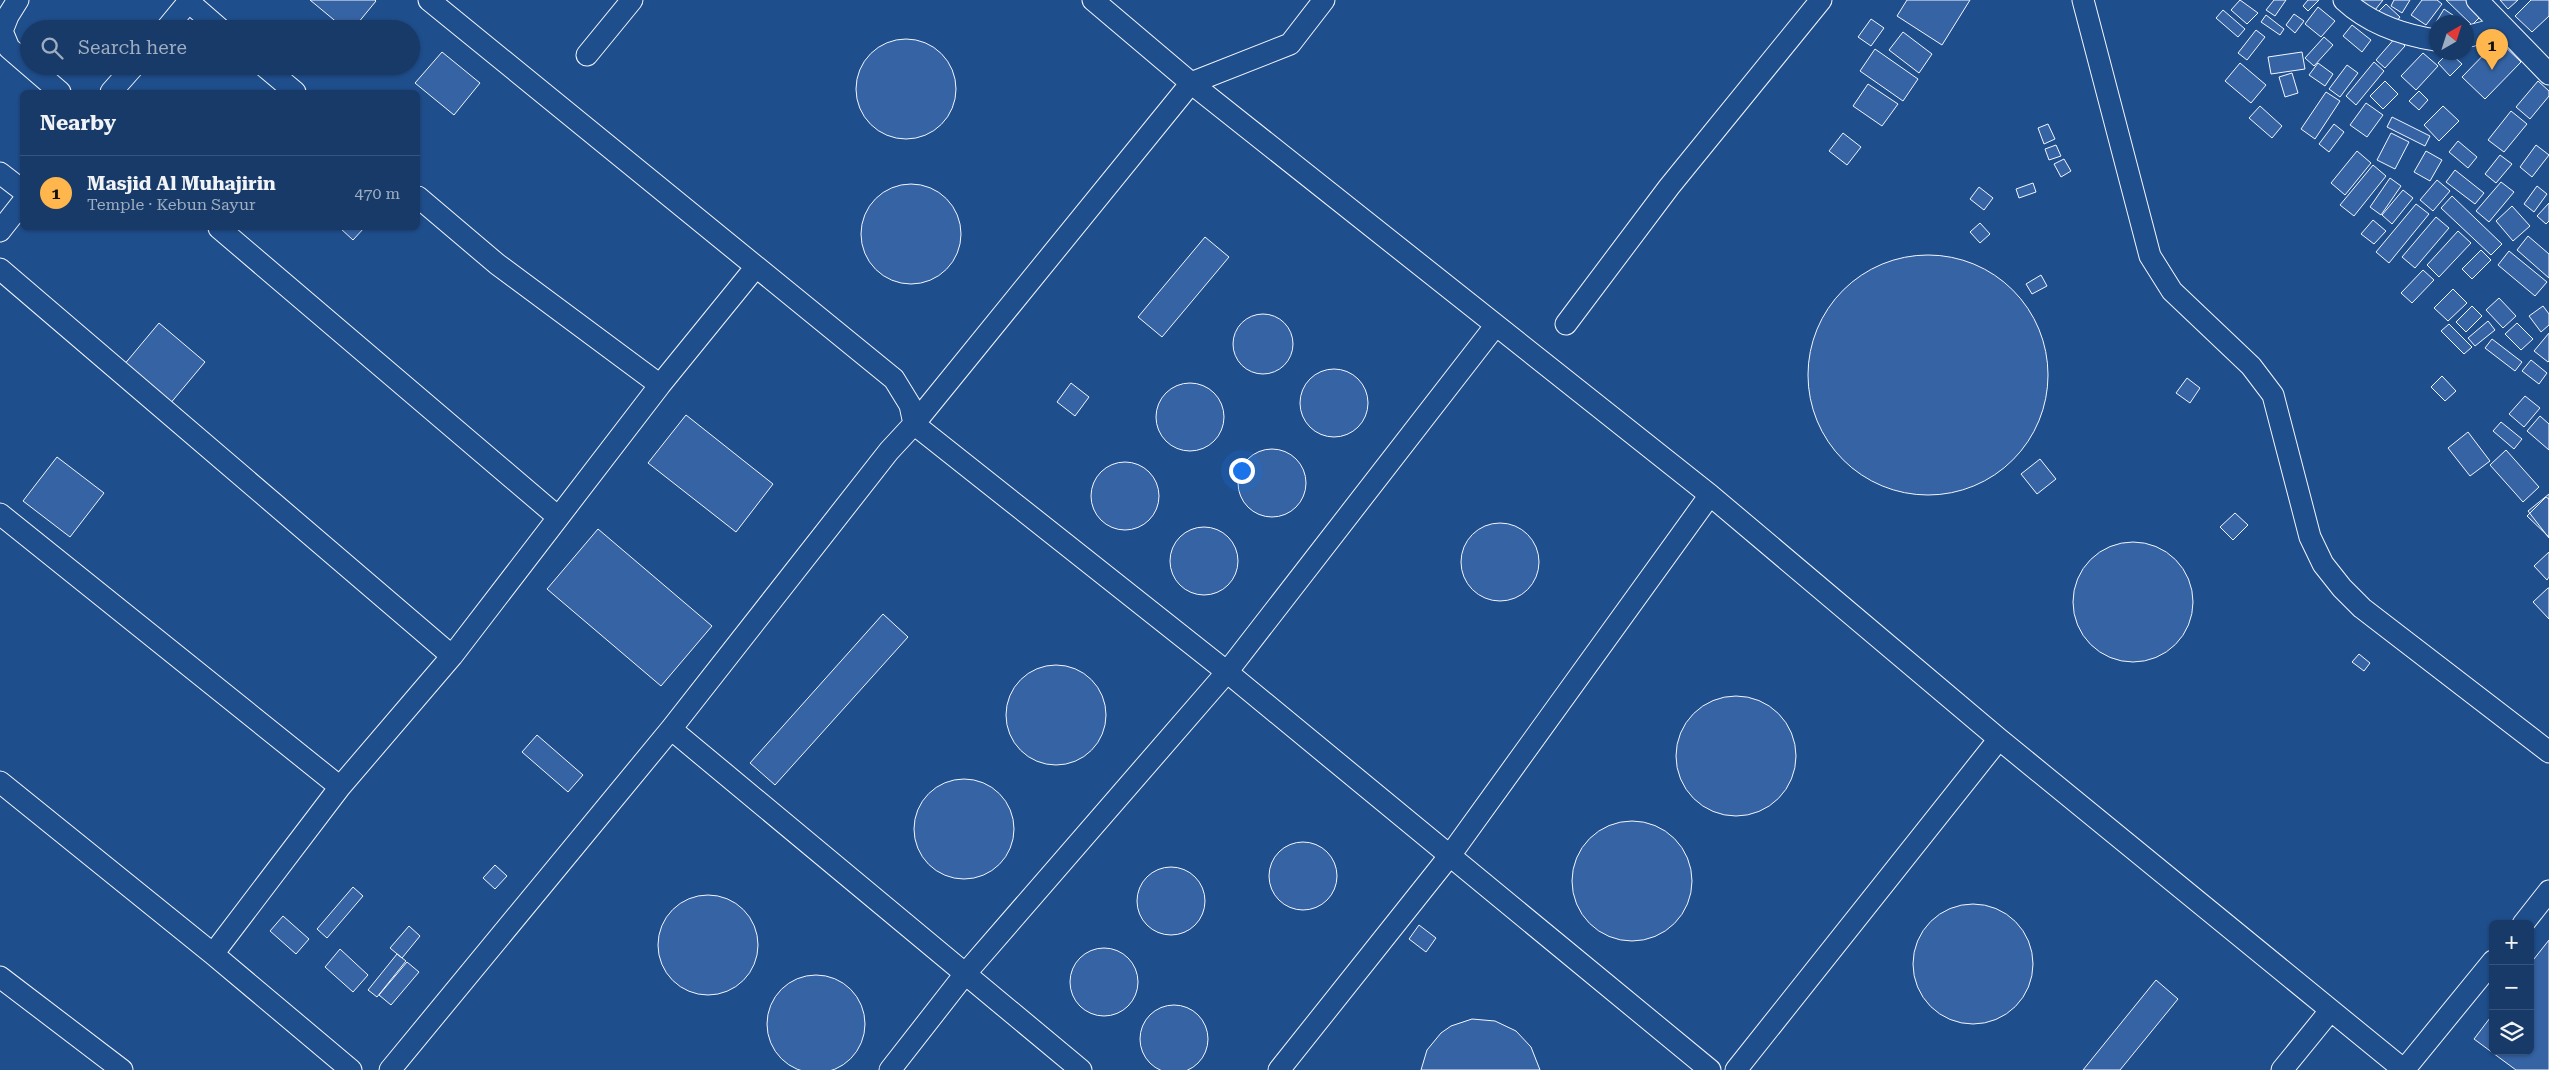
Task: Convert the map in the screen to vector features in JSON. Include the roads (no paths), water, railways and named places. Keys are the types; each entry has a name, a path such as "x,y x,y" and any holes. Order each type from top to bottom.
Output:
{"street":[{"path":"18,0 8,16 2,31 9,48 20,57"},
{"path":"429,0 755,268 894,379 910,405 914,424 1227,672 1710,1070"},
{"path":"587,55 632,0"},
{"path":"1093,0 1191,83 1710,495 1999,739 2404,1070 2490,965"},
{"path":"390,1070 671,729 889,451 914,424 1191,83 1290,44 1324,0"},
{"path":"1566,324 1669,187 1821,0"},
{"path":"2083,0 2150,256 2172,291 2251,366 2273,395 2310,538 2323,564 2342,588 2362,608 2549,752"},
{"path":"2344,0 2378,24 2429,38"},
{"path":"2477,0 2549,74"},
{"path":"174,20 190,1 210,20"},
{"path":"2474,36 2503,27"},
{"path":"40,75 58,90"},
{"path":"113,90 126,75"},
{"path":"275,75 293,90"},
{"path":"0,173 20,188"},
{"path":"420,199 497,264 660,385"},
{"path":"0,231 20,206"},
{"path":"221,230 558,517"},
{"path":"213,954 340,788 452,656 660,385 755,268"},
{"path":"0,269 452,656"},
{"path":"890,1070 965,974 1227,672 1496,325"},
{"path":"1279,1070 1450,854 1710,495"},
{"path":"0,514 340,788"},
{"path":"671,729 1081,1070"},
{"path":"1736,1070 1999,739"},
{"path":"0,782 213,954 350,1070"},
{"path":"2526,920 2549,892"},
{"path":"0,977 122,1070"},
{"path":"2282,1070 2330,1011"}],"place":[{"name":"Masjid Al Muhajirin","path":"2492,70"}]}
